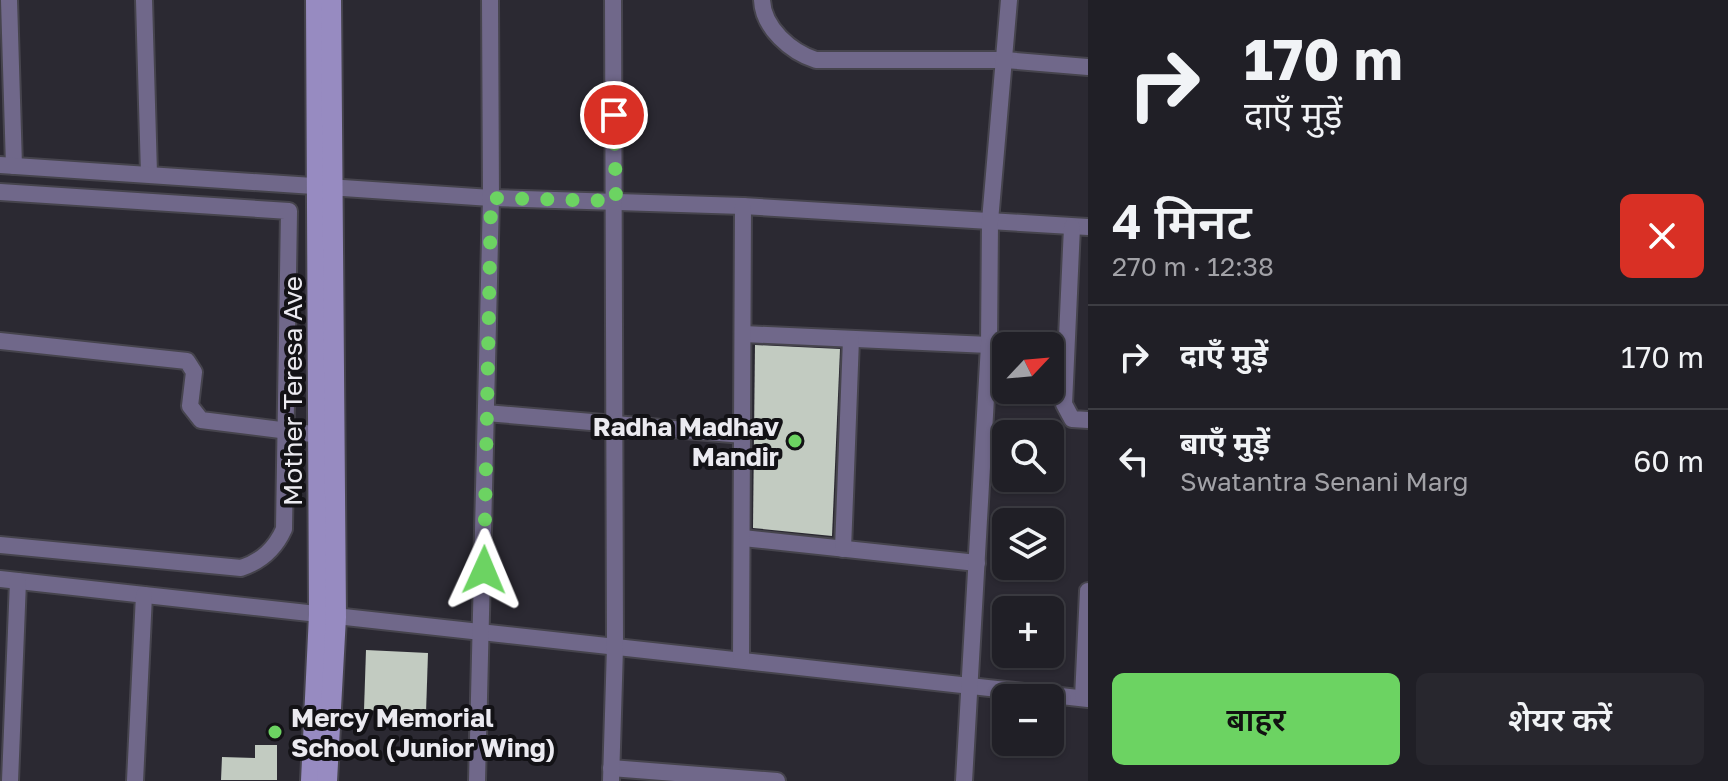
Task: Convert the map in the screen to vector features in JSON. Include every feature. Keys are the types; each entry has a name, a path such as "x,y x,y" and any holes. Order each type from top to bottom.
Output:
{"street":[{"path":"144,0 149,174"},
{"path":"316,0 325,188"},
{"path":"327,781 325,188 331,0"},
{"path":"477,781 484,633 491,198 490,0"},
{"path":"613,0 615,647 611,775 777,781"},
{"path":"762,0 780,36 802,56 816,60 1005,60 1088,67"},
{"path":"964,781 989,345 990,221 1009,0"},
{"path":"6,7 7,165 491,198 743,206 1080,227 1064,404 1072,419 1088,420"},
{"path":"0,192 289,211 284,529 277,546 253,564 241,568 0,545"},
{"path":"741,660 743,206"},
{"path":"744,334 989,345"},
{"path":"843,549 851,339"},
{"path":"0,341 187,361 193,368 190,406 197,418 286,433 325,436"},
{"path":"486,413 743,435"},
{"path":"743,538 977,563"},
{"path":"0,579 1086,698 1088,591"},
{"path":"10,781 7,698 18,581"},
{"path":"135,781 144,595"},
{"path":"311,781 327,616"}],"building":[{"name":"Radha Madhav Mandir","path":"755,345 840,349 832,536 753,528"},
{"path":"366,650 428,653 426,713 364,710"},
{"path":"255,745 277,745 277,780 221,780 222,757 255,758"}],"place":[{"name":"Radha Madhav Mandir","path":"795,441"},
{"name":"Mercy Memorial School (Junior Wing)","path":"275,732"}],"route":[{"path":"484,570 491,198 616,201 614,115"}]}
